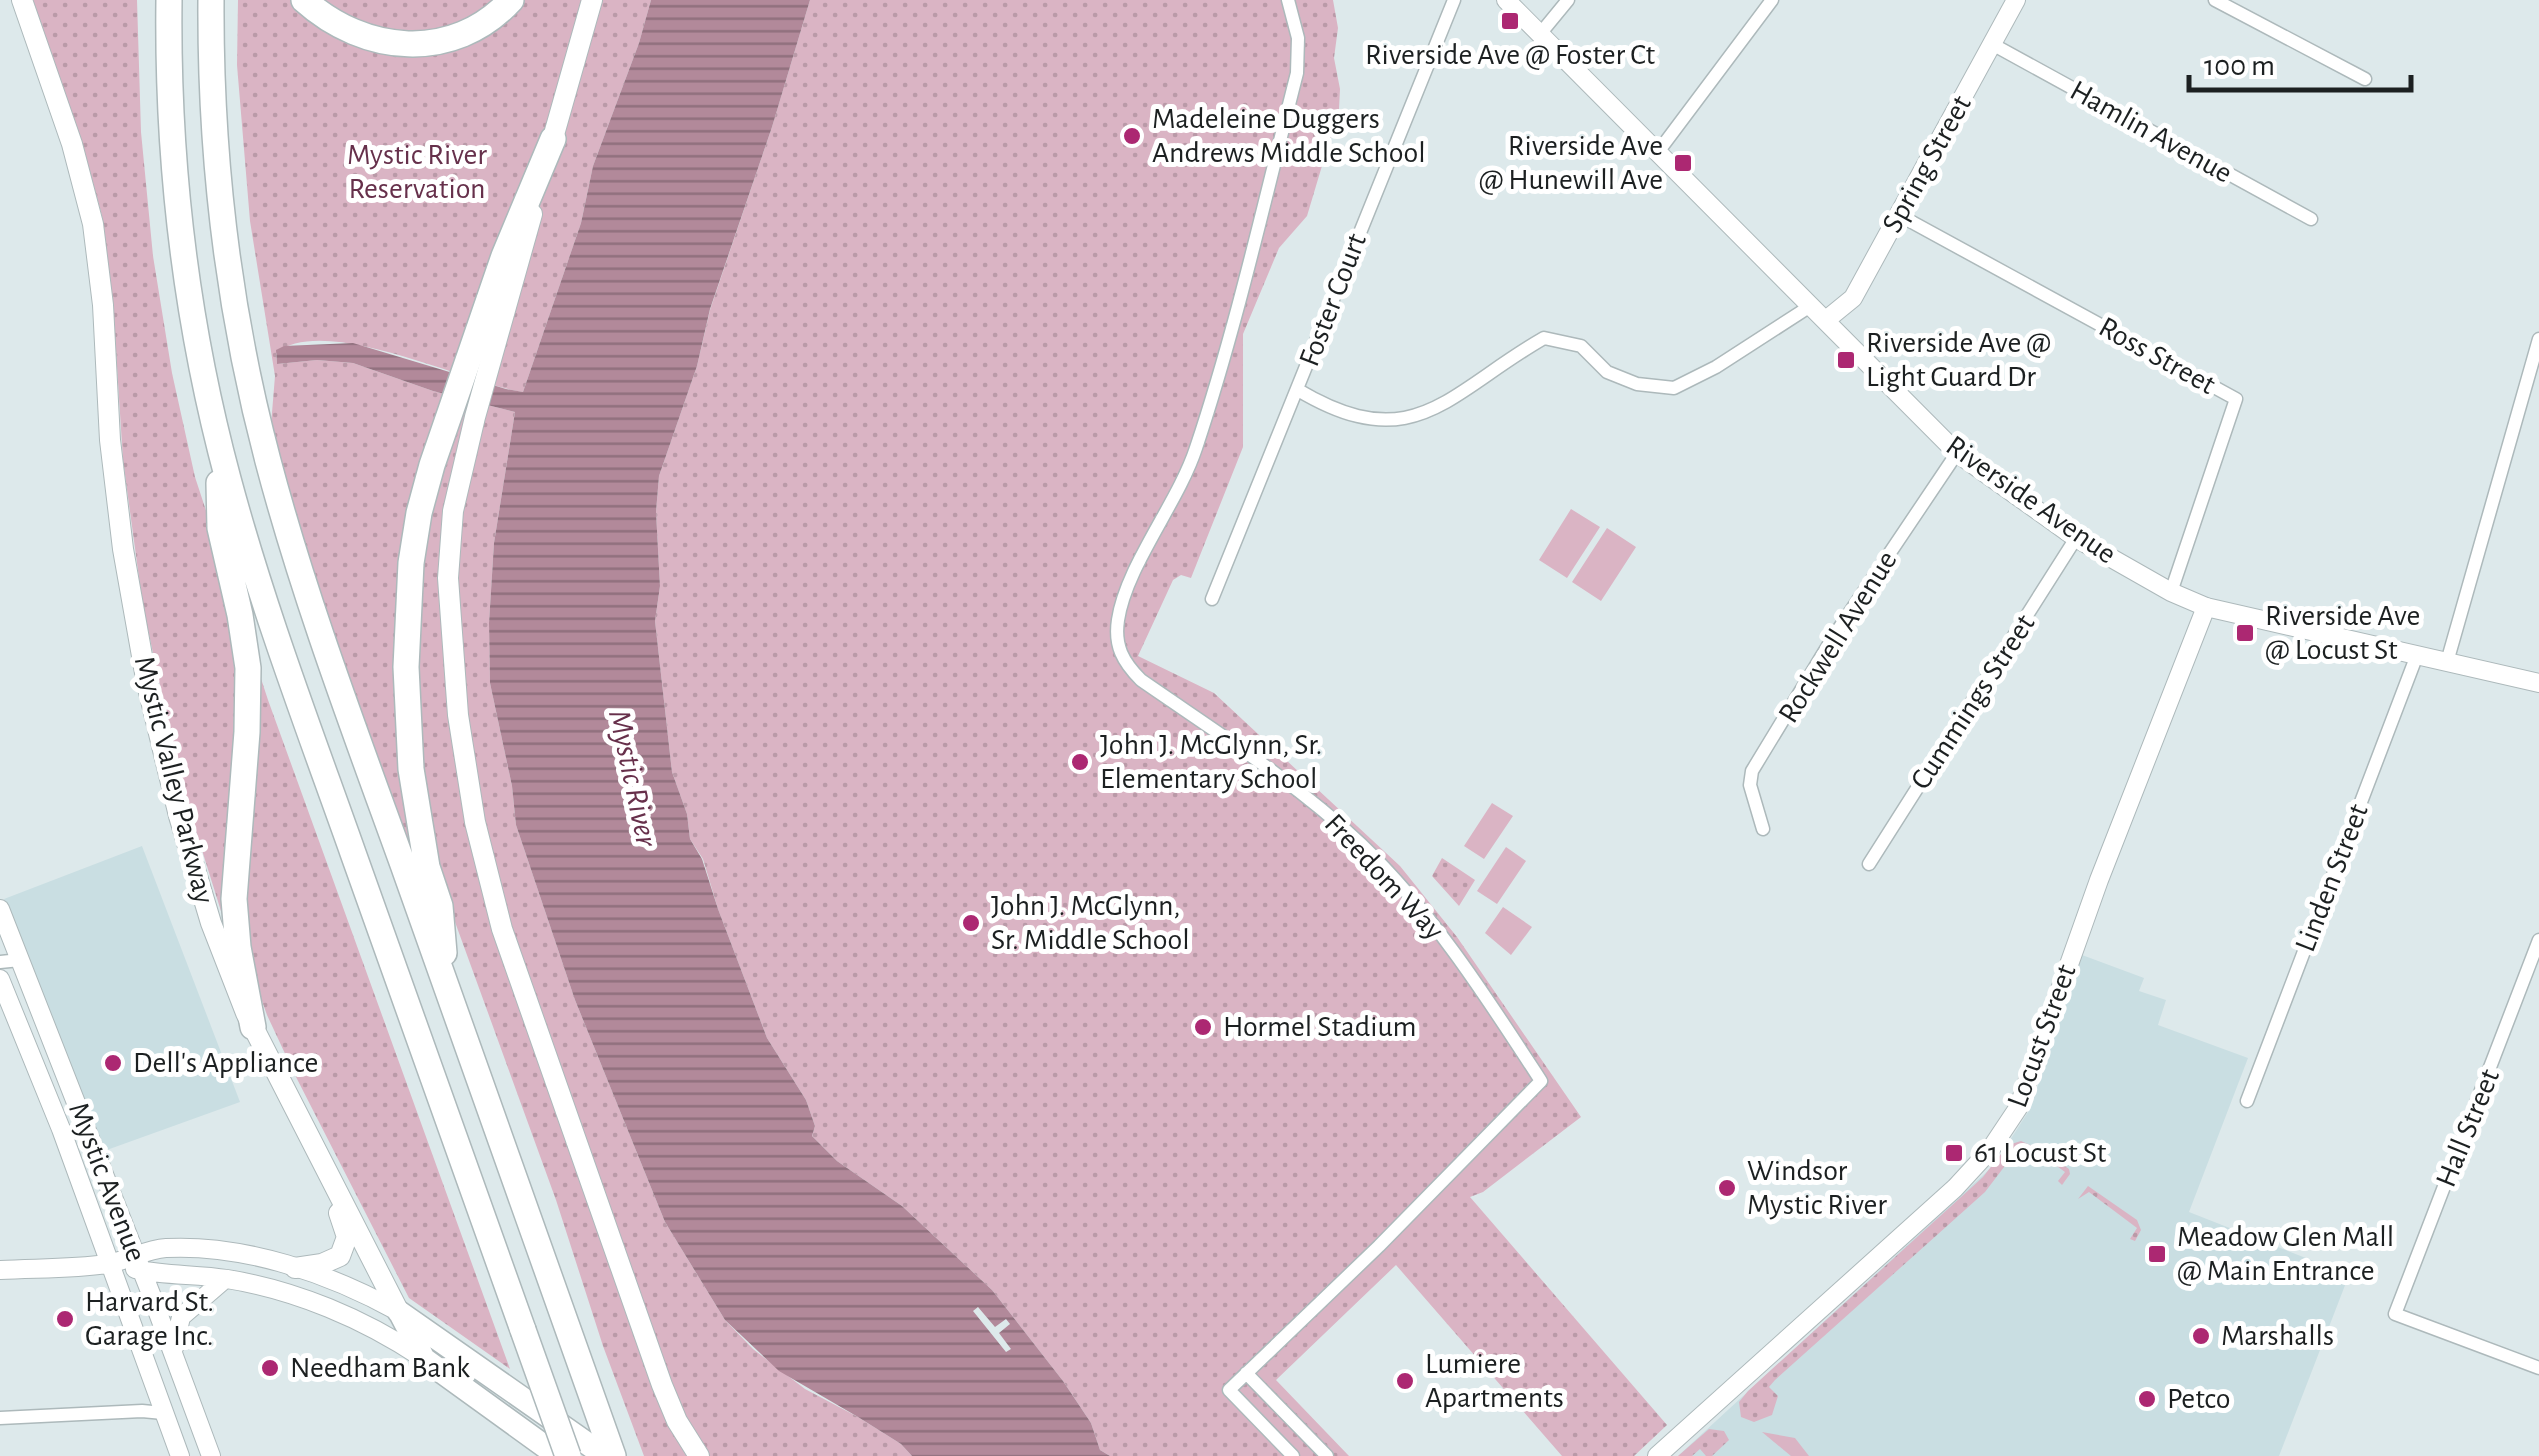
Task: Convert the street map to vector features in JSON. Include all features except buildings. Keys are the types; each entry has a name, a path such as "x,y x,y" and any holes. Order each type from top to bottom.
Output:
{"highway":[{"path":"211,0 215,141 224,233 258,424 314,612 613,1456"},
{"path":"304,0 356,35 398,45 422,45 463,34 484,23 510,0"},
{"path":"168,4 173,152 182,244 203,371 242,529 276,635 568,1456"},
{"path":"446,988 440,906 427,867 410,754 406,667 411,563 432,465 504,256 553,139"},
{"path":"218,438 220,528 248,668 234,899 252,1028"},
{"path":"400,1312 604,1456"},
{"name":"Mystic Valley Parkway","path":"400,1312 424,1359 558,1456"}],"main road":[{"name":"Mystic Valley Parkway","path":"22,0 76,158 93,224 103,305 116,494 132,603 155,723 202,895 252,1028 400,1312"},
{"path":"592,0 478,404 453,511 449,604 458,715 476,822 514,966 662,1385 698,1456"},
{"name":"Riverside Avenue","path":"1506,0 1958,453 2076,538 2171,592 2206,607 2539,683"},
{"name":"Spring Street","path":"1826,320 1853,298 2016,0"},
{"name":"Locust Street","path":"1657,1456 1955,1188 1977,1167 2011,1122 2206,607"},
{"name":"Mystic Avenue","path":"0,909 211,1456"},
{"name":"Mystic Avenue","path":"0,979 61,1128 180,1456"},
{"path":"295,1268 332,1261 340,1256 347,1237 320,1155"},
{"path":"139,1263 162,1248 240,1256 295,1268 360,1291 400,1312"},
{"path":"0,1270 139,1263 225,1279 326,1308 378,1331 424,1359"},
{"path":"175,1358 174,1341 180,1318 225,1279"}],"street":[{"name":"Freedom Way","path":"1288,0 1298,38 1297,74 1224,356 1195,451 1121,605 1118,645 1123,663 1141,680 1287,782 1361,845 1436,928 1541,1080 1376,1249 1228,1390 1293,1456"},
{"name":"Foster Court","path":"1212,599 1454,0"},
{"path":"1540,34 1568,0"},
{"path":"1658,152 1772,0"},
{"path":"2215,0 2365,79"},
{"name":"Hamlin Avenue","path":"1992,44 2311,219"},
{"name":"Ross Street","path":"1900,215 2236,399 2171,592"},
{"path":"1298,390 1328,408 1360,418 1397,421 1427,413 1544,338 1581,346 1607,372 1638,384 1674,388 1716,367 1812,305"},
{"path":"2447,662 2539,340"},
{"name":"Rockwell Avenue","path":"1763,830 1750,785 1752,771 1834,636 1958,453"},
{"name":"Cummings Street","path":"1869,864 2076,538"},
{"name":"Linden Street","path":"2247,1101 2417,655"},
{"name":"Hall Street","path":"2539,940 2395,1314 2539,1368"},
{"path":"0,962 20,960"},
{"path":"1246,1374 1327,1456"},
{"path":"0,1418 164,1413"}],"shaded area":[{"path":"142,846 240,1102 104,1151 4,899"},
{"path":"2082,955 2144,978 2139,991 2166,1000 2158,1025 2248,1058 2189,1212 2349,1275 2279,1456 1678,1456 1994,1165 2030,1109"}],"green space":[{"path":"33,0 137,0 141,132 153,256 172,373 195,477 268,700 510,1369 409,1298 295,1075 251,970 225,924 182,786 143,607 123,460 113,304 102,216 83,146"},
{"name":"Mystic River Reservation","path":"238,0 651,0 593,166 581,223 523,392 396,354 327,341 298,343 276,353 277,364 317,360 353,363 433,391 515,412 494,543 490,683 512,786 516,825 575,1000 665,1222 725,1320 753,1349 805,1389 858,1417 901,1444 912,1456 644,1456 455,922 428,891 380,781 270,437 275,376 250,221 237,65"},
{"path":"810,0 1333,0 1338,28 1334,58 1339,109 1307,216 1279,248 1243,334 1243,447 1191,578 1181,575 1173,580 1138,656 1214,693 1400,866 1457,937 1581,1117 1483,1192 1470,1197 1667,1425 1634,1456 1562,1456 1396,1265 1276,1380 1349,1456 1110,1456 1100,1450 1091,1423 1063,1381 992,1290 902,1206 837,1161 812,1136 815,1126 806,1100 767,1038 703,859 690,839 687,814 672,772 655,621 660,586 656,512 659,476"},
{"path":"1571,509 1600,527 1567,578 1539,560"},
{"path":"1607,528 1636,547 1601,601 1572,582"},
{"path":"1492,803 1513,816 1484,859 1464,846"},
{"path":"1506,847 1526,861 1497,904 1477,891"},
{"path":"1442,858 1475,880 1459,906 1432,876"},
{"path":"1503,907 1532,927 1511,955 1485,933"},
{"path":"2021,1141 2069,1169 2062,1185 2058,1181 2065,1172 2036,1151 2027,1161 2014,1154 1985,1192 1775,1380 1769,1387 1778,1396 1772,1415 1754,1422 1741,1417 1739,1402 1748,1391 1983,1177 2008,1145"},
{"path":"2088,1186 2137,1220 2141,1230 2135,1241 2130,1239 2137,1228 2089,1192 2078,1199"},
{"path":"1709,1429 1724,1431 1729,1440 1712,1456 1706,1456 1700,1449 1692,1456 1678,1456"},
{"path":"1762,1432 1795,1438 1809,1456 1791,1456"}],"water":[{"name":"Mystic River","path":"651,0 810,0 659,476 656,512 660,586 655,621 672,772 687,814 690,839 702,859 767,1038 806,1100 815,1126 812,1136 837,1161 902,1206 992,1290 1063,1381 1091,1423 1100,1450 1110,1456 912,1456 901,1444 779,1371 725,1320 665,1222 575,1000 516,825 512,786 490,683 489,623 494,543 515,412 433,391 353,363 317,360 277,364 276,350 284,346 353,343 523,392 581,223 593,166"}],"pier":[{"path":"978,1307 995,1327 1006,1319 1010,1324 999,1333 1011,1349 1006,1352 973,1311"}],"place":[{"name":"Riverside Ave @ Foster Ct","path":"1510,21"},
{"name":"Madeleine Duggers Andrews Middle School","path":"1132,136"},
{"name":"Riverside Ave @ Hunewill Ave","path":"1683,163"},
{"name":"Riverside Ave @ Light Guard Dr","path":"1846,360"},
{"name":"Riverside Ave @ Locust St","path":"2245,633"},
{"name":"John J. McGlynn, Sr. Elementary School","path":"1080,762"},
{"name":"John J. McGlynn, Sr. Middle School","path":"971,923"},
{"name":"Hormel Stadium","path":"1203,1027"},
{"name":"Dell's Appliance","path":"113,1063"},
{"name":"61 Locust St","path":"1954,1153"},
{"name":"Windsor Mystic River","path":"1727,1188"},
{"name":"Meadow Glen Mall @ Main Entrance","path":"2157,1254"},
{"name":"Harvard St. Garage Inc.","path":"65,1319"},
{"name":"Marshalls","path":"2201,1336"},
{"name":"Needham Bank","path":"270,1368"},
{"name":"Lumiere Apartments","path":"1405,1381"},
{"name":"Petco","path":"2147,1399"}]}
